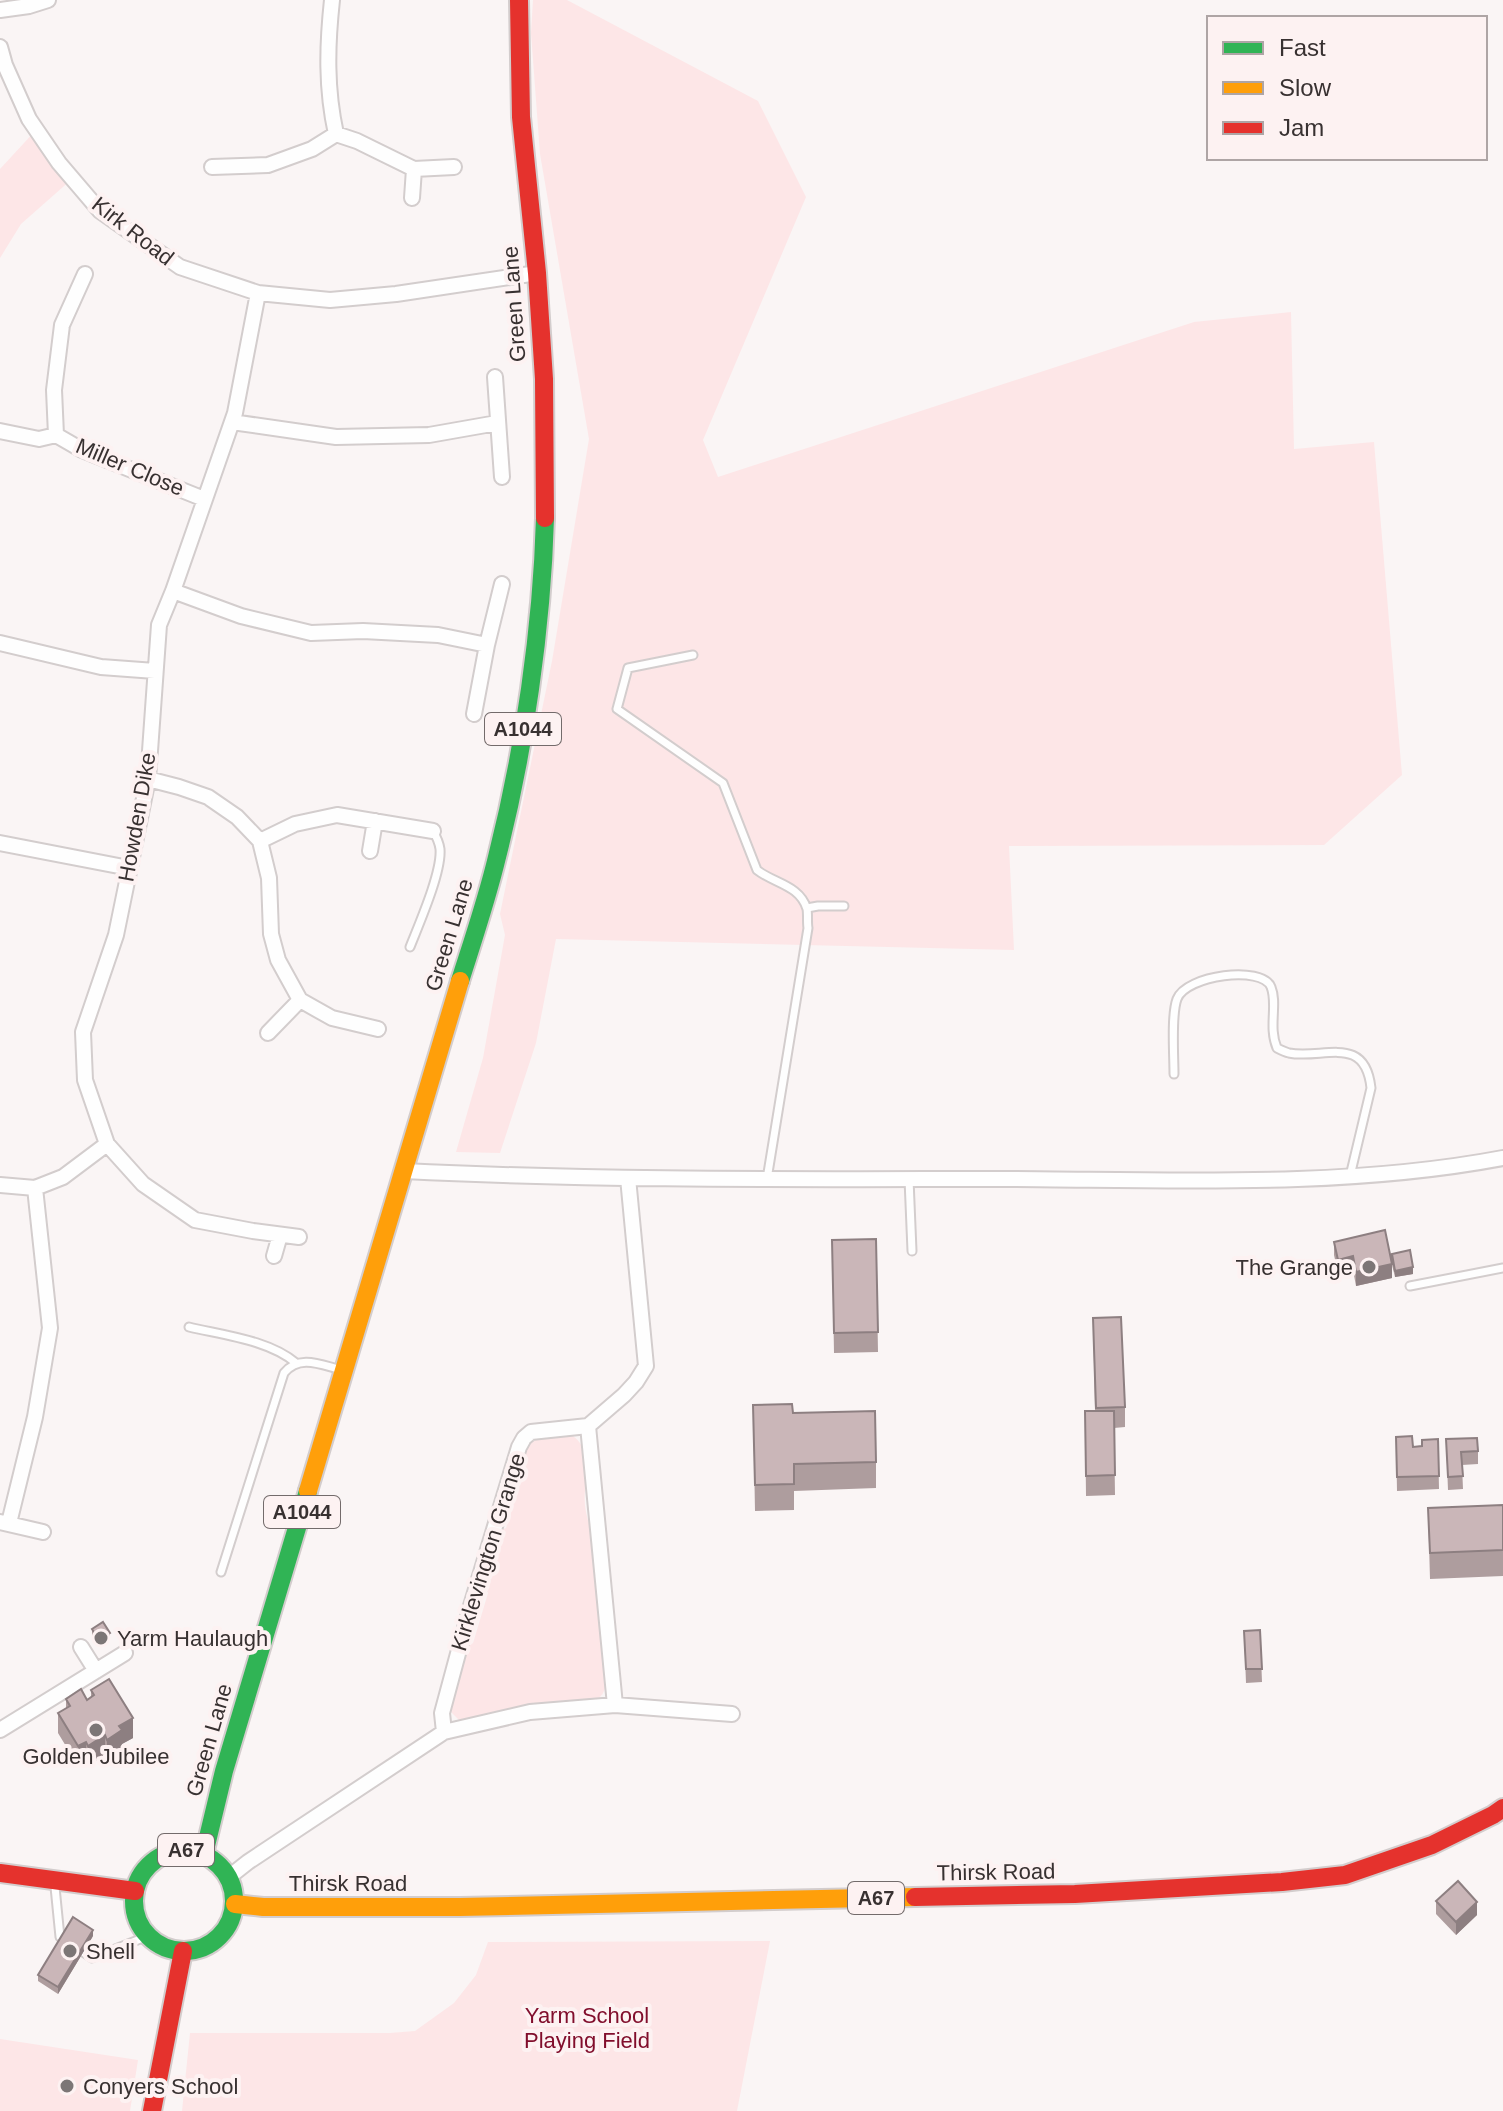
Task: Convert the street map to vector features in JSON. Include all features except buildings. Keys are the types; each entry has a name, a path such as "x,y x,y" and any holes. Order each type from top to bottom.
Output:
{"main road":[{"name":"Green Lane","path":"204,1854 224,1771 497,858 518,761 543,570 546,485 537,273 521,130 519,0"},
{"name":"Thirsk Road","path":"235,1904 263,1907 445,1907 1049,1895 1282,1882 1345,1875 1432,1845 1503,1808"},
{"name":"A67","path":"135,1891 141,1874 153,1861 169,1852 187,1850 214,1860 229,1877 235,1904"},
{"path":"0,1873 135,1891 134,1907 148,1936 158,1944 183,1951 202,1948 218,1938 230,1923 235,1904"},
{"path":"152,2111 183,1951"}],"street":[{"path":"0,10 48,0"},
{"path":"332,0 327,59 330,105 336,134"},
{"name":"Kirk Road","path":"0,47 29,119 59,163 100,211 180,267 258,293 330,300 410,293 537,273"},
{"path":"212,167 268,165 312,149 336,134"},
{"path":"336,134 414,169 454,167"},
{"path":"412,198 414,169"},
{"name":"Miller Close","path":"56,435 54,390 62,325 85,274"},
{"name":"Howden Dike","path":"258,293 232,422 159,625 148,779 116,935 83,1032 85,1080 107,1144 143,1184 195,1220 299,1237"},
{"path":"495,377 502,477"},
{"path":"232,422 336,437 429,435 497,423"},
{"name":"Miller Close","path":"0,431 39,439 56,435 82,450 204,499"},
{"path":"474,714 502,584"},
{"path":"173,591 241,616 311,633 363,631 438,635 487,645"},
{"path":"0,643 101,667 155,671"},
{"path":"148,779 208,797 237,817 260,841 269,878 271,934 278,960 300,1000 332,1018 378,1029"},
{"path":"260,841 295,824 337,815 433,831"},
{"path":"370,851 375,821"},
{"path":"0,843 129,868"},
{"path":"268,1033 300,1000"},
{"path":"0,1185 35,1188 63,1177 107,1144"},
{"path":"404,1171 628,1178 1215,1180 1350,1176 1503,1158"},
{"path":"615,1705 588,1426 624,1395 646,1366 628,1178"},
{"path":"35,1188 50,1328 35,1417 4,1522 43,1532"},
{"path":"274,1256 280,1235"},
{"name":"Kirklevington Grange","path":"444,1732 442,1713 519,1447 531,1432 588,1426"},
{"path":"81,1647 96,1671"},
{"path":"0,1730 125,1653"},
{"path":"229,1877 444,1732 530,1712 615,1705 732,1714"}],"lane":[{"path":"693,655 628,668 617,709 723,783 757,870 789,887 807,908 808,928 767,1179"},
{"path":"410,947 427,905 440,858 440,845 433,831"},
{"path":"807,908 844,906"},
{"path":"1174,1074 1177,998 1187,986 1206,978 1232,975 1265,979 1271,987 1273,1037 1277,1048 1289,1053 1328,1052 1356,1057 1370,1074 1371,1088 1350,1176"},
{"path":"909,1179 912,1251"},
{"path":"1410,1286 1503,1268"},
{"path":"189,1327 263,1344 287,1355 296,1363"},
{"path":"221,1572 281,1381 288,1368 296,1363 309,1362 344,1371"},
{"path":"54,1880 60,1937 92,1958 148,1936"}],"green space":[{"path":"533,0 567,0 758,101 806,197 703,440 718,477 1194,322 1291,312 1294,449 1374,442 1402,775 1324,845 1009,846 1014,950 556,939 536,1043 500,1153 456,1152 483,1058 505,935 500,914 552,661 589,439 540,154 531,33"},
{"path":"36,130 72,179 21,224 0,258 0,169"},
{"path":"571,1435 583,1448 589,1479 585,1505 593,1531 606,1682 604,1692 587,1702 547,1703 459,1720 451,1712 452,1698 466,1648 473,1643 488,1593 484,1586 500,1530 506,1528 523,1456 531,1443 537,1440"},
{"name":"Yarm School Playing Field","path":"770,1941 737,2111 182,2111 190,2033 415,2031 454,2003 476,1975 488,1942"},
{"name":"Conyers School","path":"0,2039 138,2060 130,2111 0,2111"}],"traffic: fast":[{"path":"460,981 493,873 515,775 536,646 545,518"},
{"path":"204,1854 224,1771 308,1491"},
{"path":"184,1851 212,1859 226,1873 234,1901 226,1929 212,1943 184,1951 156,1943 142,1929 134,1901 142,1873 156,1859 184,1851"}],"traffic: slow":[{"path":"308,1491 460,981"},
{"path":"235,1904 263,1907 460,1907 915,1897"}],"traffic: jam":[{"path":"519,0 521,117 544,379 545,518"},
{"path":"915,1897 1075,1894 1282,1882 1345,1875 1432,1845 1503,1808"},
{"path":"0,1873 135,1891"},
{"path":"152,2111 183,1951"}],"place":[{"name":"The Grange","path":"1369,1267"},
{"name":"Yarm Haulaugh","path":"101,1638"},
{"name":"Golden Jubilee","path":"96,1730"},
{"name":"Shell","path":"70,1951"},
{"name":"Conyers School","path":"67,2086"}]}
